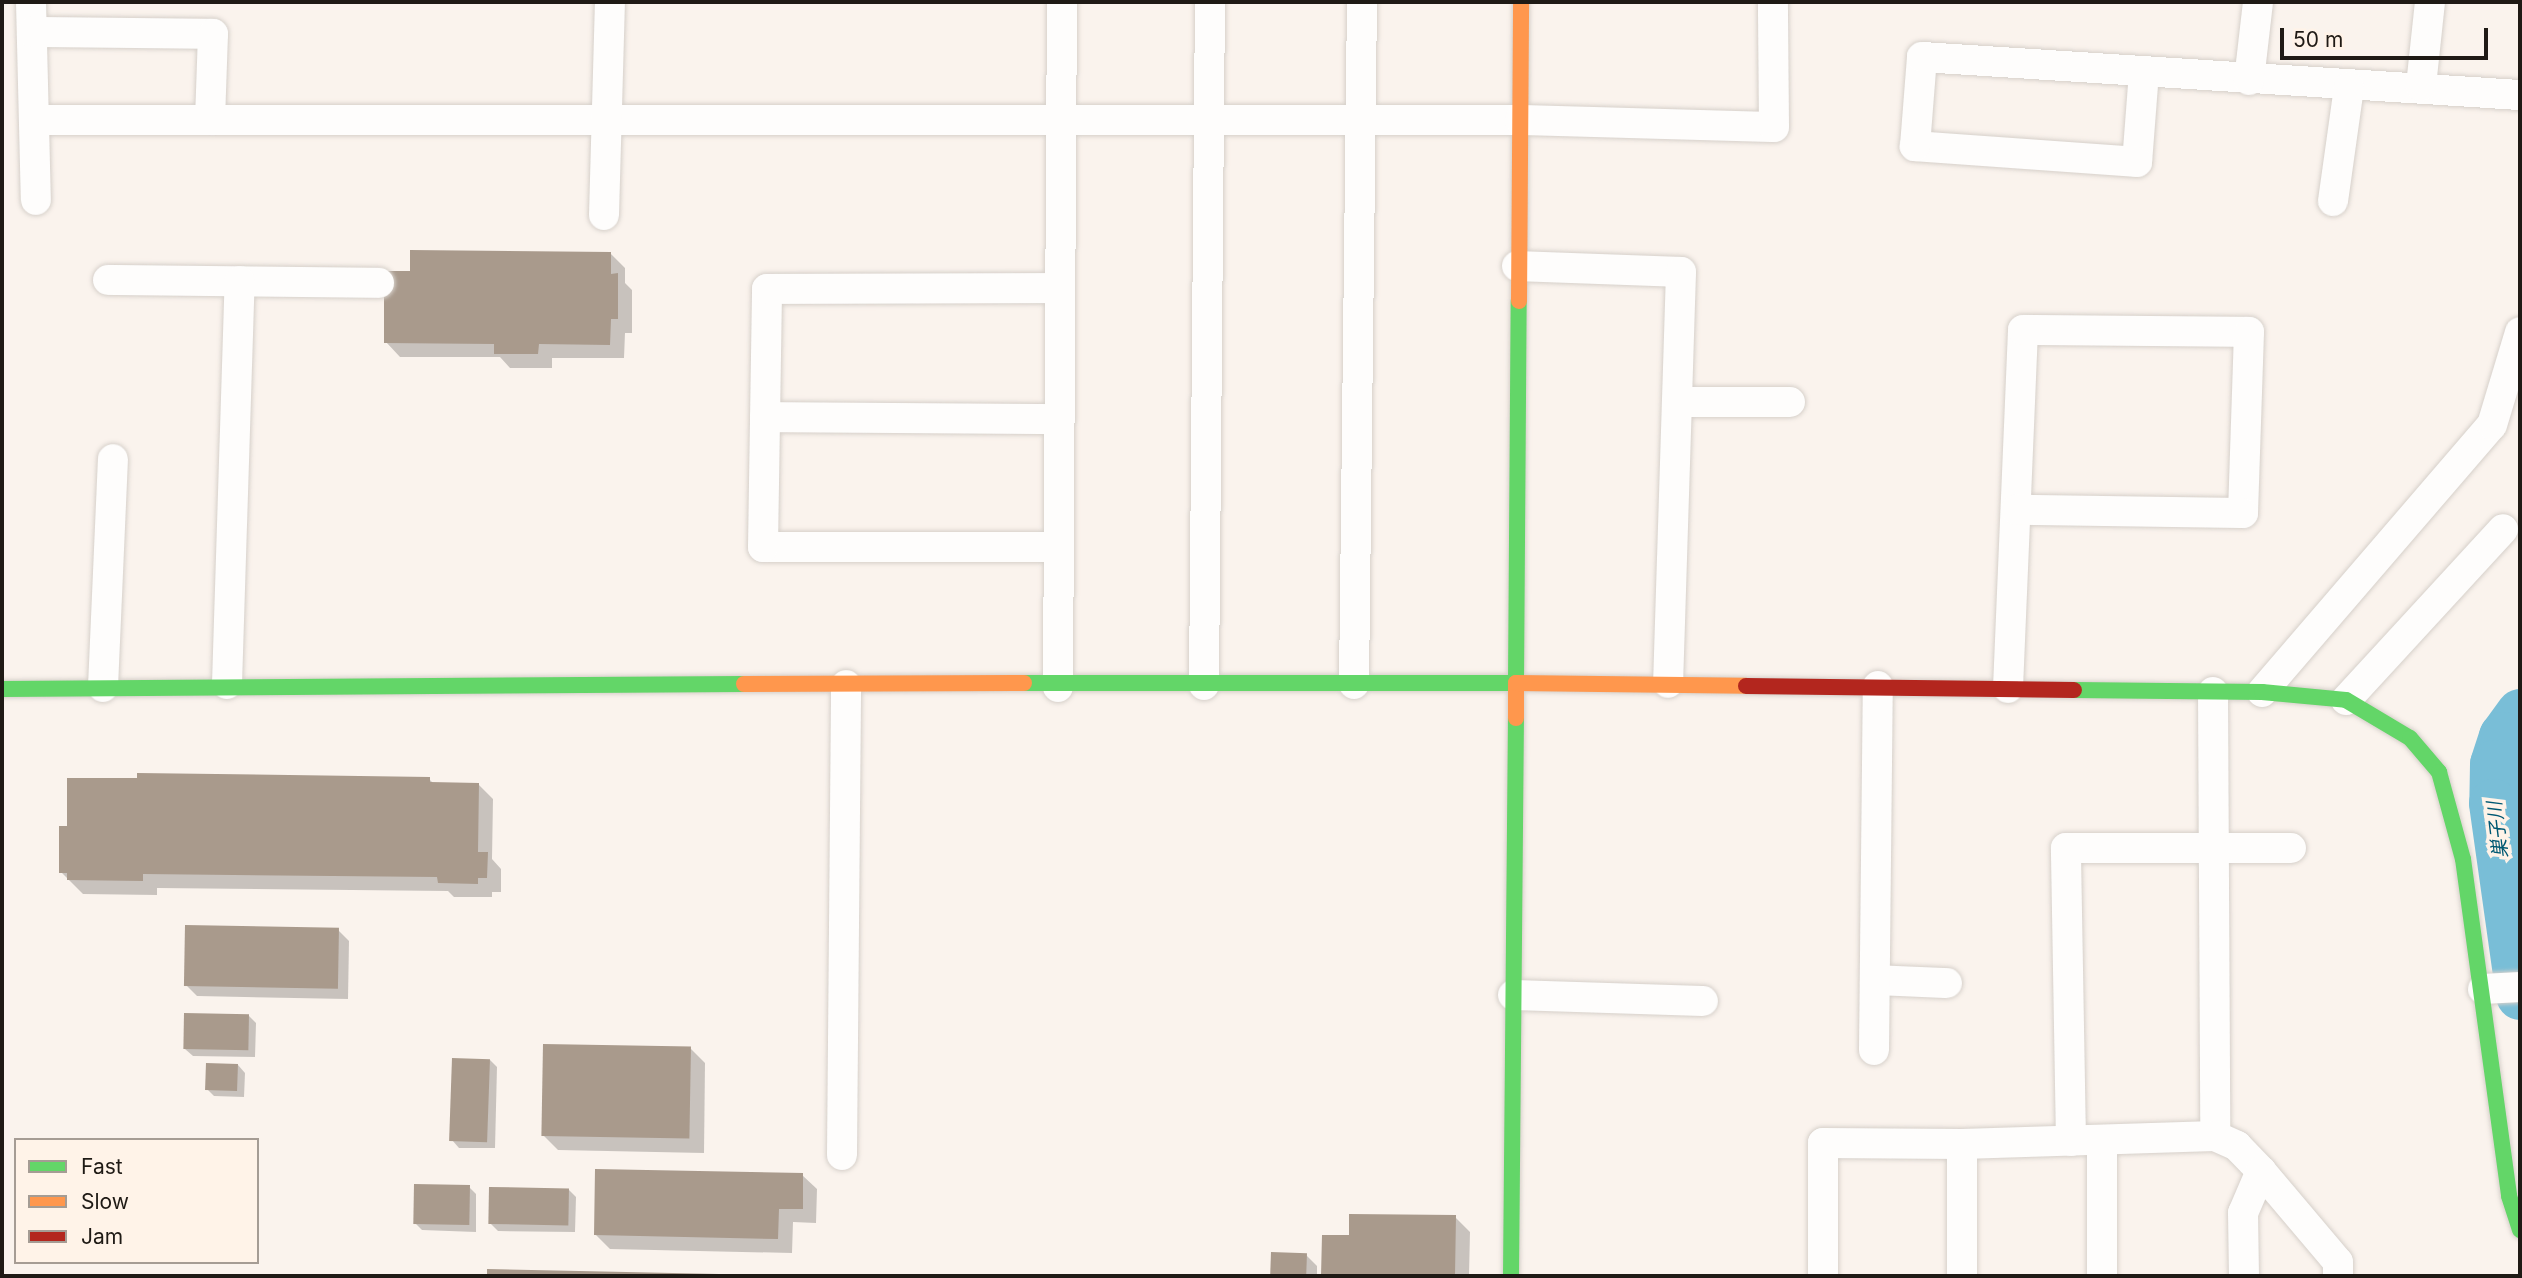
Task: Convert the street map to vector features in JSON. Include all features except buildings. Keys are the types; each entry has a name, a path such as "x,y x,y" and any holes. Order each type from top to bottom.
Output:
{"street":[{"path":"31,2 36,200"},
{"path":"604,215 610,2"},
{"path":"1058,687 1062,2"},
{"path":"1204,685 1210,2"},
{"path":"1354,684 1362,2"},
{"path":"1511,1276 1521,2"},
{"path":"34,120 1520,120 1774,127 1773,2"},
{"path":"2249,80 2258,2"},
{"path":"2421,86 2430,2"},
{"path":"32,32 213,34 211,120"},
{"path":"2144,72 2137,162 1915,146 1922,57 2144,72 2349,87 2421,86 2520,94"},
{"path":"2333,201 2349,87"},
{"path":"1517,266 1681,272 1668,683"},
{"path":"108,280 379,283"},
{"path":"227,684 240,281"},
{"path":"1058,547 763,547 767,289 1059,288"},
{"path":"2008,688 2023,330 2249,332 2244,513 2016,510"},
{"path":"2262,692 2510,405 2520,332"},
{"path":"1677,402 1790,402"},
{"path":"765,417 1059,419"},
{"path":"103,687 113,459"},
{"path":"2346,700 2503,529"},
{"path":"2,689 227,684 1058,687 1668,683 2262,692 2346,700 2410,738 2439,772 2502,988 2510,1196 2520,1230"},
{"path":"842,1155 846,685"},
{"path":"1874,1050 1878,686"},
{"path":"2213,692 2211,848 2215,1136"},
{"path":"2071,1141 2066,848 2291,848"},
{"path":"1875,981 1947,982"},
{"path":"1513,995 1703,1001"},
{"path":"1823,1276 1823,1143 1962,1144 2215,1136 2237,1146 2261,1171 2338,1262 2338,1276"},
{"path":"2102,1141 2102,1276"},
{"path":"1962,1144 1962,1276"},
{"path":"2244,1276 2243,1213 2261,1171"}],"waterway":[{"name":"巣子川","path":"2520,713 2503,736 2494,764 2493,803 2520,995"}],"traffic: fast":[{"path":"1024,683 1516,683 1519,301"},
{"path":"2,689 744,684"},
{"path":"2074,690 2262,692 2346,700 2410,738 2439,772 2463,859 2509,1196 2520,1230"},
{"path":"1511,1276 1516,718"}],"traffic: slow":[{"path":"1519,301 1521,2"},
{"path":"744,684 1024,683"},
{"path":"1516,718 1516,683 1746,686"}],"traffic: jam":[{"path":"1746,686 2074,690"}]}
